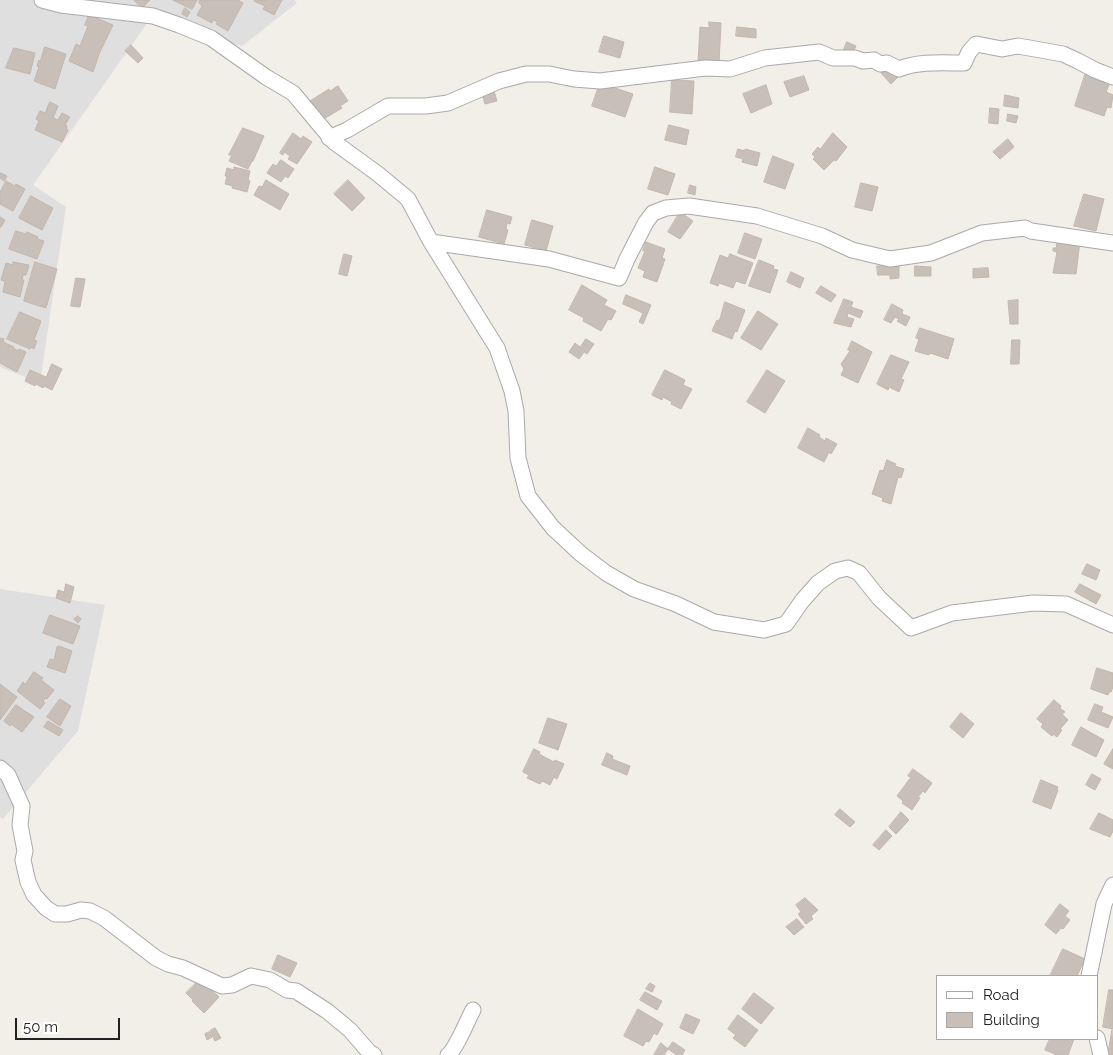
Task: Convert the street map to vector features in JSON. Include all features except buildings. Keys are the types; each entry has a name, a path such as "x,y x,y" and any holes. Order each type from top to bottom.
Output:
{"street":[{"path":"42,0 61,5 153,16 211,38 266,77 293,93 329,138 408,199 431,242 497,348 512,391 516,411 518,458 528,496 553,528 581,554 606,573 634,589 676,604 714,622 764,630 786,624 802,601 818,583 835,571 848,568 859,573 879,598 911,628 952,613 1033,603 1066,604 1113,624"},
{"path":"329,138 347,130 388,106 426,106 448,103 499,81 526,74 549,74 574,79 600,81 705,68 730,69 765,58 819,52 833,58 855,58 863,61 874,60 880,64 888,63 900,69 909,65 964,63 969,52 976,44 1002,48 1018,46 1064,54 1113,77"},
{"path":"431,242 549,259 619,278 626,259 653,213 666,208 689,206 757,216 822,236 852,250 890,259 931,253 982,233 1025,228 1031,231 1113,243"},
{"path":"0,768 8,775 22,806 20,825 25,851 23,860 28,882 34,895 46,908 55,914 67,914 81,910 90,911 104,918 156,958 222,986 232,985 251,976 270,980 287,990 296,991 327,1011 350,1030 369,1052 374,1055"},
{"path":"1089,975 1104,904 1113,885"},
{"path":"448,1055 456,1047 473,1010"},
{"path":"1097,1040 1101,1055"}],"shaded area":[{"path":"0,0 294,0 297,3 242,46 148,22 33,185 66,207 40,383 0,367"},
{"path":"0,589 105,605 78,731 3,819 0,817"}]}
